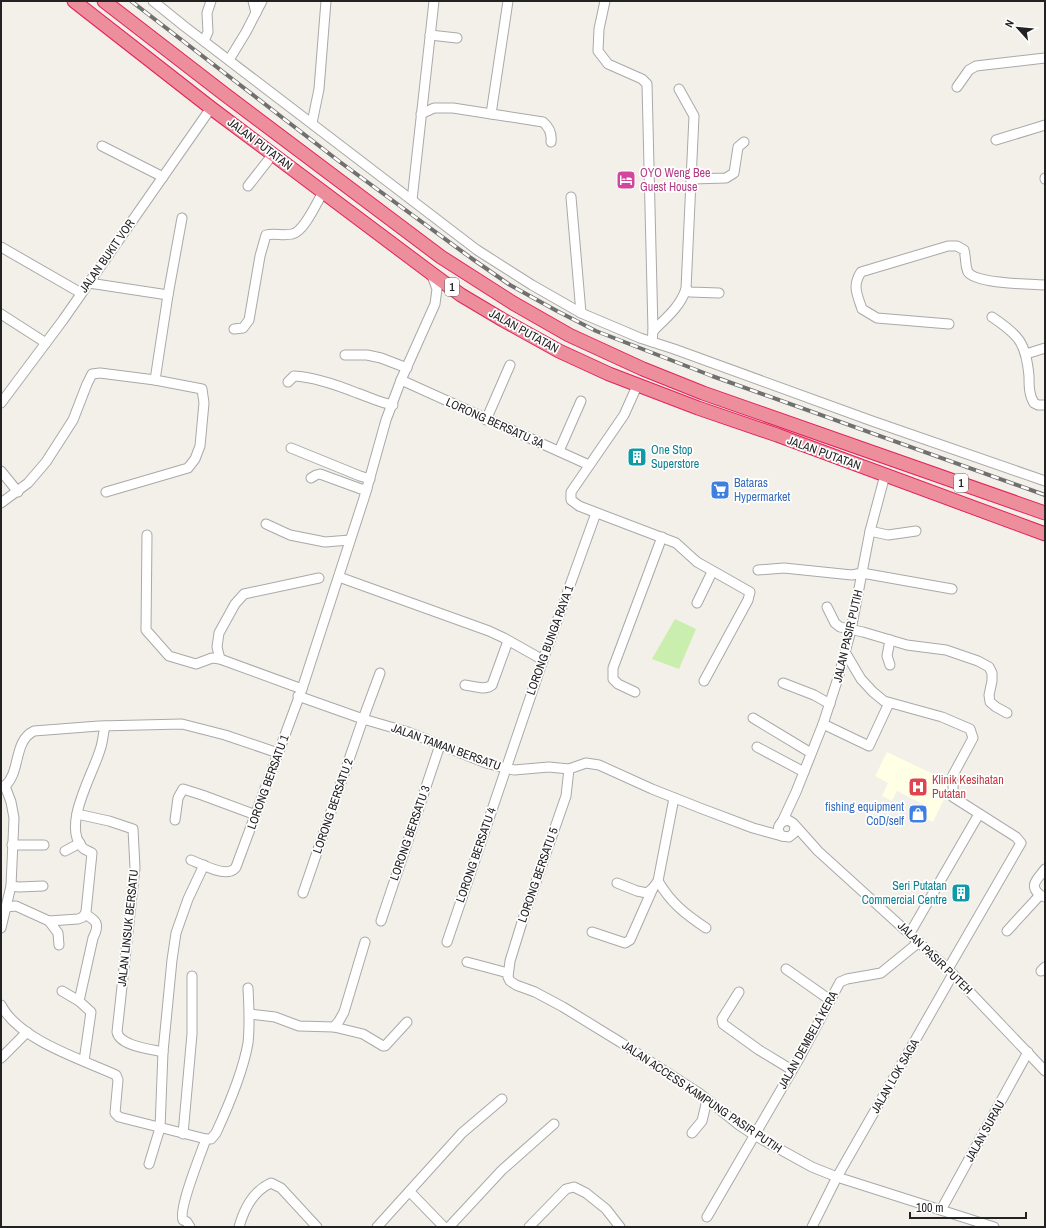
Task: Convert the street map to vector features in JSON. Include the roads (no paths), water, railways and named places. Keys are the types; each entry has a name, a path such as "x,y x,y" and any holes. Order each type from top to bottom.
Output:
{"highway":[{"name":"JALAN PUTATAN","path":"74,1 215,110 461,295 559,351 637,386 1045,534"},
{"name":"JALAN PUTATAN","path":"104,1 441,257 513,303 576,338 643,369 703,393 1045,513"},
{"path":"215,110 229,97"},
{"path":"503,320 513,303"},
{"path":"876,454 885,475"},
{"path":"957,502 964,484"}],"street":[{"path":"153,1 478,250 532,286 581,314 625,333 1045,481"},
{"path":"204,41 208,32 207,13 211,1"},
{"path":"253,1 256,13"},
{"path":"229,60 262,1"},
{"path":"312,123 320,89 326,1"},
{"path":"412,200 434,1"},
{"path":"491,114 508,1"},
{"path":"605,1 599,29 598,51 608,64 642,79 647,84 653,330 652,342"},
{"path":"430,35 458,38"},
{"path":"957,87 969,70 976,66 1045,58"},
{"path":"653,330 673,311 683,298 686,289 694,116 679,90"},
{"path":"421,114 434,108 453,108 543,122 548,126 552,137 551,142"},
{"name":"JALAN BUKIT VOR","path":"1,403 89,283 163,176 215,110"},
{"path":"996,140 1045,125"},
{"path":"692,179 726,178 734,173 738,147 744,142"},
{"path":"102,146 163,176"},
{"path":"248,186 273,154"},
{"path":"234,329 243,328 249,320 260,256 266,235 291,235 296,233 308,218 323,192"},
{"path":"571,197 581,314"},
{"path":"155,380 182,218"},
{"path":"949,324 877,318 862,309 855,288 857,278 861,272 948,246 957,246 964,250 968,272 975,278 988,281 1045,285"},
{"path":"1,247 81,293"},
{"path":"431,273 437,289 435,304"},
{"path":"89,283 168,295"},
{"path":"686,289 690,292 719,293"},
{"path":"435,304 442,294 447,292 461,295"},
{"name":"LORONG BERSATU 1","path":"204,865 222,871 231,871 236,867 300,692 339,577 370,479 386,420 393,405 401,380 435,304"},
{"path":"1,314 46,343"},
{"path":"992,317 1012,330 1019,340 1028,362 1030,396 1034,403 1038,405 1045,405"},
{"path":"1026,354 1045,348"},
{"path":"345,356 367,355 381,358 407,368"},
{"path":"486,420 510,365"},
{"path":"1,503 18,492 40,471 73,420 92,374 100,373 155,380 202,389 204,403 200,446 188,468 106,492"},
{"path":"288,382 294,376 318,380 393,405"},
{"name":"LORONG BERSATU 3A","path":"401,380 486,420 589,465"},
{"path":"637,386 624,415 571,492 571,500 579,506 596,513 676,543 697,562 712,572 750,592 748,600 704,681"},
{"path":"559,452 581,401"},
{"path":"291,448 370,479"},
{"path":"1,470 18,492"},
{"path":"311,478 320,474 361,489 367,489"},
{"name":"JALAN PASIR PUTIH","path":"781,823 796,792 823,724 839,675 851,630 870,531 885,475"},
{"name":"LORONG BUNGA RAYA 1","path":"505,768 596,513"},
{"path":"266,524 290,535 325,542 350,540"},
{"path":"870,531 888,535 916,531"},
{"path":"147,535 146,630 170,656 196,664 212,658 220,659 217,647 219,633 235,604 244,594 319,578"},
{"path":"635,692 618,684 613,679 613,668 662,537"},
{"path":"758,570 784,568 852,575 862,573 952,589"},
{"path":"697,604 712,572"},
{"path":"339,577 489,631 543,660"},
{"path":"827,607 835,623 840,627 907,645 946,650 978,661 989,667 992,673 989,695 990,702 996,708 1007,713"},
{"path":"890,640 887,656 890,665"},
{"path":"465,685 488,688 492,685 508,641"},
{"path":"845,652 857,674 873,692 889,703 942,717 970,729 973,738 953,775 954,797 979,814 910,933"},
{"name":"JALAN TAMAN BERSATU","path":"220,659 362,719 408,732 486,763 514,770 549,767 570,769 586,763 599,765 674,798 753,828 785,836"},
{"name":"LORONG BERSATU 2","path":"302,893 362,719 380,673"},
{"path":"839,675 857,674"},
{"path":"783,683 808,692 830,704"},
{"path":"823,724 869,746 889,703"},
{"path":"753,718 811,753"},
{"path":"1,928 11,886 14,818 11,802 3,786 10,782 22,742 27,735 34,731 105,726 182,724 225,735 278,753"},
{"path":"6,907 16,906 49,921 78,919 85,914 92,853 82,847 77,837 75,824 77,814 100,749 105,726"},
{"name":"LORONG BERSATU 3","path":"381,921 440,745"},
{"path":"757,747 804,772"},
{"name":"LORONG BERSATU 4","path":"447,942 505,768"},
{"name":"LORONG BERSATU 5","path":"509,977 510,961 523,919 566,796 570,769"},
{"path":"175,820 178,798 183,790 202,795 256,815"},
{"name":"JALAN PASIR PUTIH","path":"794,825 793,806 796,792"},
{"path":"592,932 625,943 630,940 656,885 674,798"},
{"name":"JALAN LINSUK BERSATU","path":"77,814 108,821 133,829 135,868 117,1032 120,1040 128,1044 163,1052"},
{"name":"JALAN LOK SAGA","path":"812,1227 837,1177 1021,843 1016,837 979,814"},
{"path":"788,820 794,825 794,833 785,836 778,831 781,823 788,820"},
{"name":"JALAN TAMAN BERSATU","path":"753,828 781,823"},
{"name":"JALAN PASIR PUTEH","path":"794,825 818,851 951,971 1045,1071"},
{"name":"JALAN PASIR PUTEH","path":"785,836 818,851"},
{"path":"65,851 80,843"},
{"path":"12,845 44,845"},
{"path":"149,1164 160,1128 163,1052 176,933 188,899 204,865 191,860"},
{"path":"1007,932 1043,896 1035,891 1034,884 1045,869"},
{"path":"617,883 637,891 647,893 656,885"},
{"path":"656,885 664,891 678,908 706,928"},
{"path":"11,886 43,886"},
{"path":"79,1001 97,923 94,919 85,914"},
{"path":"49,921 58,933 60,945"},
{"path":"334,1027 344,1012 365,942"},
{"name":"JALAN DEMBELA KERA","path":"707,1217 792,1070 840,982 843,980 881,973 919,942"},
{"name":"JALAN ACCESS KAMPUNG PASIR PUTIH","path":"467,962 509,977 516,985 535,992 563,1007 707,1100 754,1135 812,1168 994,1227"},
{"path":"786,969 830,1000"},
{"path":"183,1134 192,1034 192,976"},
{"path":"1,1005 6,1014 39,1040 116,1075 118,1080 115,1113 120,1117 206,1139 211,1138 216,1133 241,1069 248,1044 250,1014 248,988"},
{"path":"62,991 79,1001 92,1012 84,1061"},
{"path":"739,992 722,1019 723,1024 759,1050 792,1070"},
{"path":"250,1014 275,1017 299,1026 334,1027 362,1034 383,1046 385,1046 407,1022"},
{"path":"1,1058 27,1032"},
{"name":"JALAN SURAU","path":"941,1210 1028,1052"},
{"path":"377,1227 462,1133 502,1099"},
{"path":"692,1133 702,1121 707,1100"},
{"path":"449,1227 502,1170 554,1124"},
{"path":"190,1227 187,1222 183,1220 182,1214 190,1182 206,1139"},
{"path":"240,1226 243,1214 254,1196 263,1187 271,1183 281,1188 318,1227"},
{"path":"529,1227 566,1189 574,1187 586,1193 606,1209 620,1227"},
{"path":"410,1192 444,1227"}],"railway":[{"path":"131,1 340,162 471,258 510,285 557,311 596,331 712,376 1045,495"}],"place":[{"name":"OYO Weng Bee Guest House","path":"626,180"},
{"name":"One Stop Superstore","path":"637,457"},
{"name":"Bataras Hypermarket","path":"720,490"},
{"name":"Klinik Kesihatan Putatan","path":"918,787"},
{"name":"fishing equipment CoD/self","path":"918,814"},
{"name":"Seri Putatan Commercial Centre","path":"961,893"}]}
